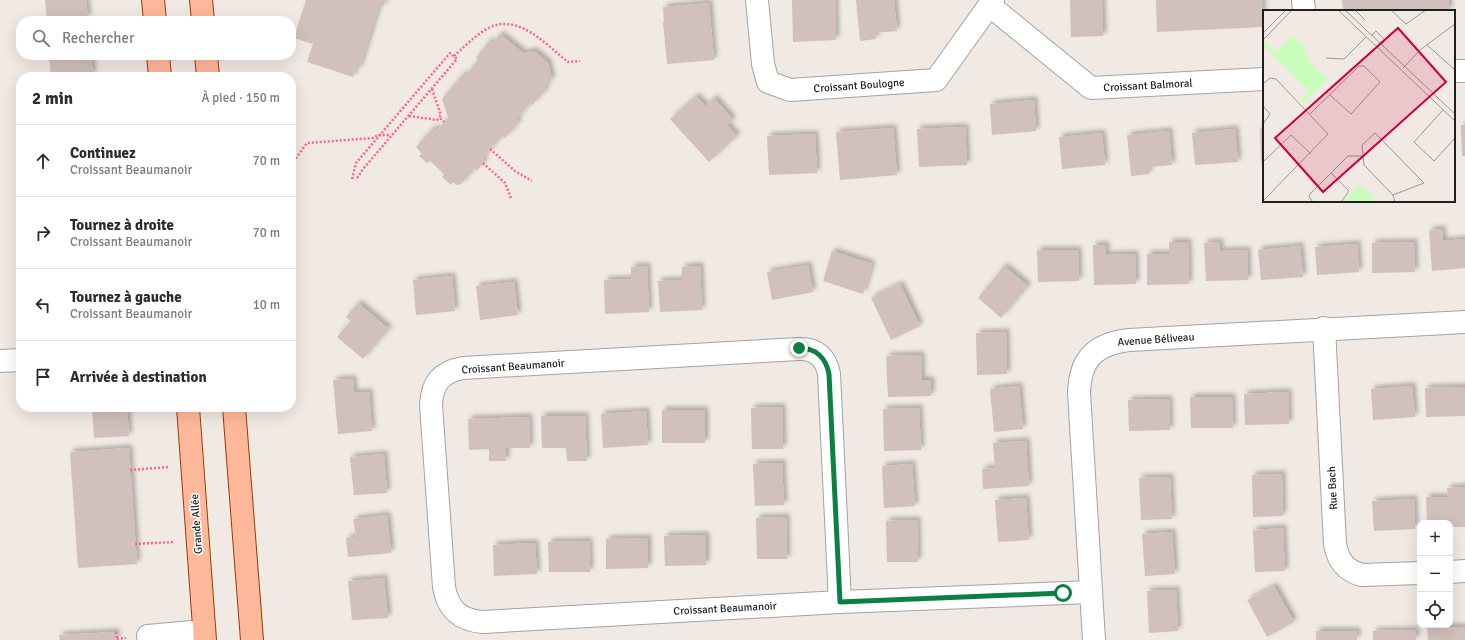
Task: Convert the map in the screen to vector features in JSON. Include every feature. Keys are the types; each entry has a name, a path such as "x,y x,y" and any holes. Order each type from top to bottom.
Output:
{"main road":[{"path":"153,0 155,16"},
{"path":"201,0 203,16"},
{"path":"158,60 160,72"},
{"path":"206,60 208,72"},
{"name":"Grande Allée","path":"188,412 205,635"},
{"path":"234,412 252,640"}],"street":[{"name":"Croissant Boulogne","path":"756,0 763,64 768,82 790,90 936,80 991,3"},
{"path":"1303,0 1304,10"},
{"name":"Croissant Balmoral","path":"991,3 1091,88 1263,79"},
{"name":"Avenue Béliveau","path":"1094,640 1079,393 1081,372 1085,362 1099,348 1108,343 1118,341 1324,328 1465,322"},
{"name":"Rue Bach","path":"1324,328 1336,554 1347,569 1362,575 1417,573"},
{"name":"Croissant Beaumanoir","path":"840,602 829,374 825,360 813,351 806,348 799,348 467,368 454,370 445,374 438,380 434,387 431,396 431,405 444,587 450,606 465,618 474,621 483,622 840,602 1091,592"},
{"path":"0,361 16,360"},
{"path":"1453,572 1465,571"},
{"path":"149,640 148,636 205,635"}],"path":[{"path":"454,56 486,30 496,25 503,24 514,25 530,32 568,62 580,61"},
{"path":"352,179 356,163 378,135 450,53 458,59 408,116 356,180"},
{"path":"408,116 437,120 441,115 432,88"},
{"path":"439,117 444,122"},
{"path":"296,158 307,143 373,138 378,135 392,136"},
{"path":"490,149 515,171 532,182"},
{"path":"483,163 505,183 511,198"},
{"path":"130,470 171,467"},
{"path":"135,544 176,542"},
{"path":"116,632 117,640"}],"building":[{"path":"45,0 86,0 88,16 47,16"},
{"path":"306,0 385,0 383,7 379,6 359,69 356,68 353,77 307,62 313,44 296,39 296,32"},
{"path":"792,0 835,0 836,40 793,42"},
{"path":"856,0 894,0 897,31 875,33 876,39 860,41"},
{"path":"1070,0 1102,0 1103,36 1071,37"},
{"path":"1156,0 1262,0 1263,27 1157,32"},
{"path":"1342,0 1449,0 1449,10 1343,10"},
{"path":"709,3 714,60 667,64 663,7"},
{"path":"500,34 523,53 534,51 548,63 552,79 544,87 547,89 532,105 530,103 516,120 519,122 505,138 502,136 482,159 485,161 477,170 475,168 461,184 457,185 453,182 451,185 442,177 444,174 430,161 427,163 419,156 422,154 416,147 432,129 438,130 448,117 442,99 463,74 465,76 478,60 476,58 489,41 492,44"},
{"path":"49,60 92,60 93,72 51,72"},
{"path":"696,96 705,106 714,98 733,120 727,125 737,136 709,162 670,119"},
{"path":"1034,100 1036,131 992,135 990,104"},
{"path":"1461,125 1465,125 1465,156 1462,156"},
{"path":"965,127 967,165 919,167 917,129"},
{"path":"893,128 897,175 840,180 836,132"},
{"path":"1260,128 1263,128 1263,161 1261,161"},
{"path":"1235,129 1238,162 1195,165 1192,133"},
{"path":"1169,131 1172,165 1149,167 1149,174 1131,176 1127,135"},
{"path":"1102,133 1105,165 1062,169 1059,137"},
{"path":"815,134 817,173 769,175 767,136"},
{"path":"1442,229 1443,241 1465,239 1465,268 1432,271 1429,230"},
{"path":"1169,242 1188,242 1189,284 1147,285 1147,254 1169,254"},
{"path":"1220,242 1220,251 1247,250 1248,280 1206,281 1204,243"},
{"path":"1414,242 1415,272 1372,273 1372,243"},
{"path":"1357,244 1359,272 1317,275 1315,247"},
{"path":"1093,245 1106,245 1106,255 1135,254 1136,284 1094,285"},
{"path":"1300,246 1303,277 1261,280 1258,250"},
{"path":"1037,250 1078,250 1079,281 1038,282"},
{"path":"832,251 872,264 863,294 823,281"},
{"path":"808,265 813,292 772,300 767,272"},
{"path":"647,266 649,312 605,314 604,280 631,279 631,267"},
{"path":"700,266 702,310 660,312 658,281 682,280 682,267"},
{"path":"1004,266 1028,286 1001,318 978,298"},
{"path":"452,276 455,311 416,315 413,280"},
{"path":"514,282 518,315 480,320 476,286"},
{"path":"900,284 920,326 891,340 871,298"},
{"path":"358,303 389,329 363,359 337,337 351,321 346,317"},
{"path":"1006,332 1007,374 977,375 976,333"},
{"path":"921,355 922,380 931,380 931,396 888,397 886,356"},
{"path":"353,379 354,393 369,392 372,431 338,434 333,380"},
{"path":"1019,386 1023,429 994,432 990,389"},
{"path":"1412,386 1415,417 1373,420 1371,389"},
{"path":"1465,387 1465,416 1426,417 1425,388"},
{"path":"1288,392 1289,424 1245,425 1244,394"},
{"path":"1190,397 1232,397 1233,428 1191,428"},
{"path":"1169,399 1170,430 1129,431 1128,400"},
{"path":"782,407 783,449 752,449 751,408"},
{"path":"919,408 921,450 884,451 883,409"},
{"path":"662,410 705,410 705,443 662,443"},
{"path":"646,411 648,445 603,448 601,414"},
{"path":"92,412 127,412 129,436 94,438"},
{"path":"541,416 585,416 587,461 567,461 566,448 542,448"},
{"path":"529,417 530,448 506,448 506,461 489,461 489,449 469,450 468,419"},
{"path":"1026,441 1029,486 983,489 982,469 995,468 993,443"},
{"path":"129,448 137,564 78,568 70,452"},
{"path":"384,454 387,493 354,495 350,457"},
{"path":"782,463 784,505 755,506 753,464"},
{"path":"912,464 915,506 884,508 882,466"},
{"path":"1282,474 1283,516 1253,517 1252,475"},
{"path":"1170,477 1172,519 1141,520 1139,478"},
{"path":"1465,487 1465,527 1453,527 1453,520 1427,520 1426,497 1448,497 1447,488"},
{"path":"1026,498 1029,540 998,542 995,500"},
{"path":"1414,499 1415,529 1374,531 1372,501"},
{"path":"387,515 391,553 348,557 346,538 356,537 353,519"},
{"path":"786,517 787,559 757,559 756,518"},
{"path":"917,520 918,562 887,562 886,521"},
{"path":"1283,528 1285,571 1255,572 1253,530"},
{"path":"1172,532 1175,574 1145,576 1142,534"},
{"path":"706,535 706,565 665,566 664,536"},
{"path":"648,538 648,568 606,569 606,539"},
{"path":"589,541 590,572 549,572 548,542"},
{"path":"535,543 537,574 494,576 493,545"},
{"path":"384,578 388,618 352,620 348,581"},
{"path":"1274,586 1294,622 1267,637 1247,600"},
{"path":"1176,590 1178,631 1149,633 1147,591"},
{"path":"1465,627 1465,640 1428,640 1427,628"},
{"path":"1415,630 1416,640 1373,640 1373,631"},
{"path":"1316,631 1357,631 1357,640 1316,640"},
{"path":"116,632 117,640 60,640 59,635"}],"route":[{"path":"799,348 806,348 820,355 825,360 828,367 840,602 1063,593"}]}
